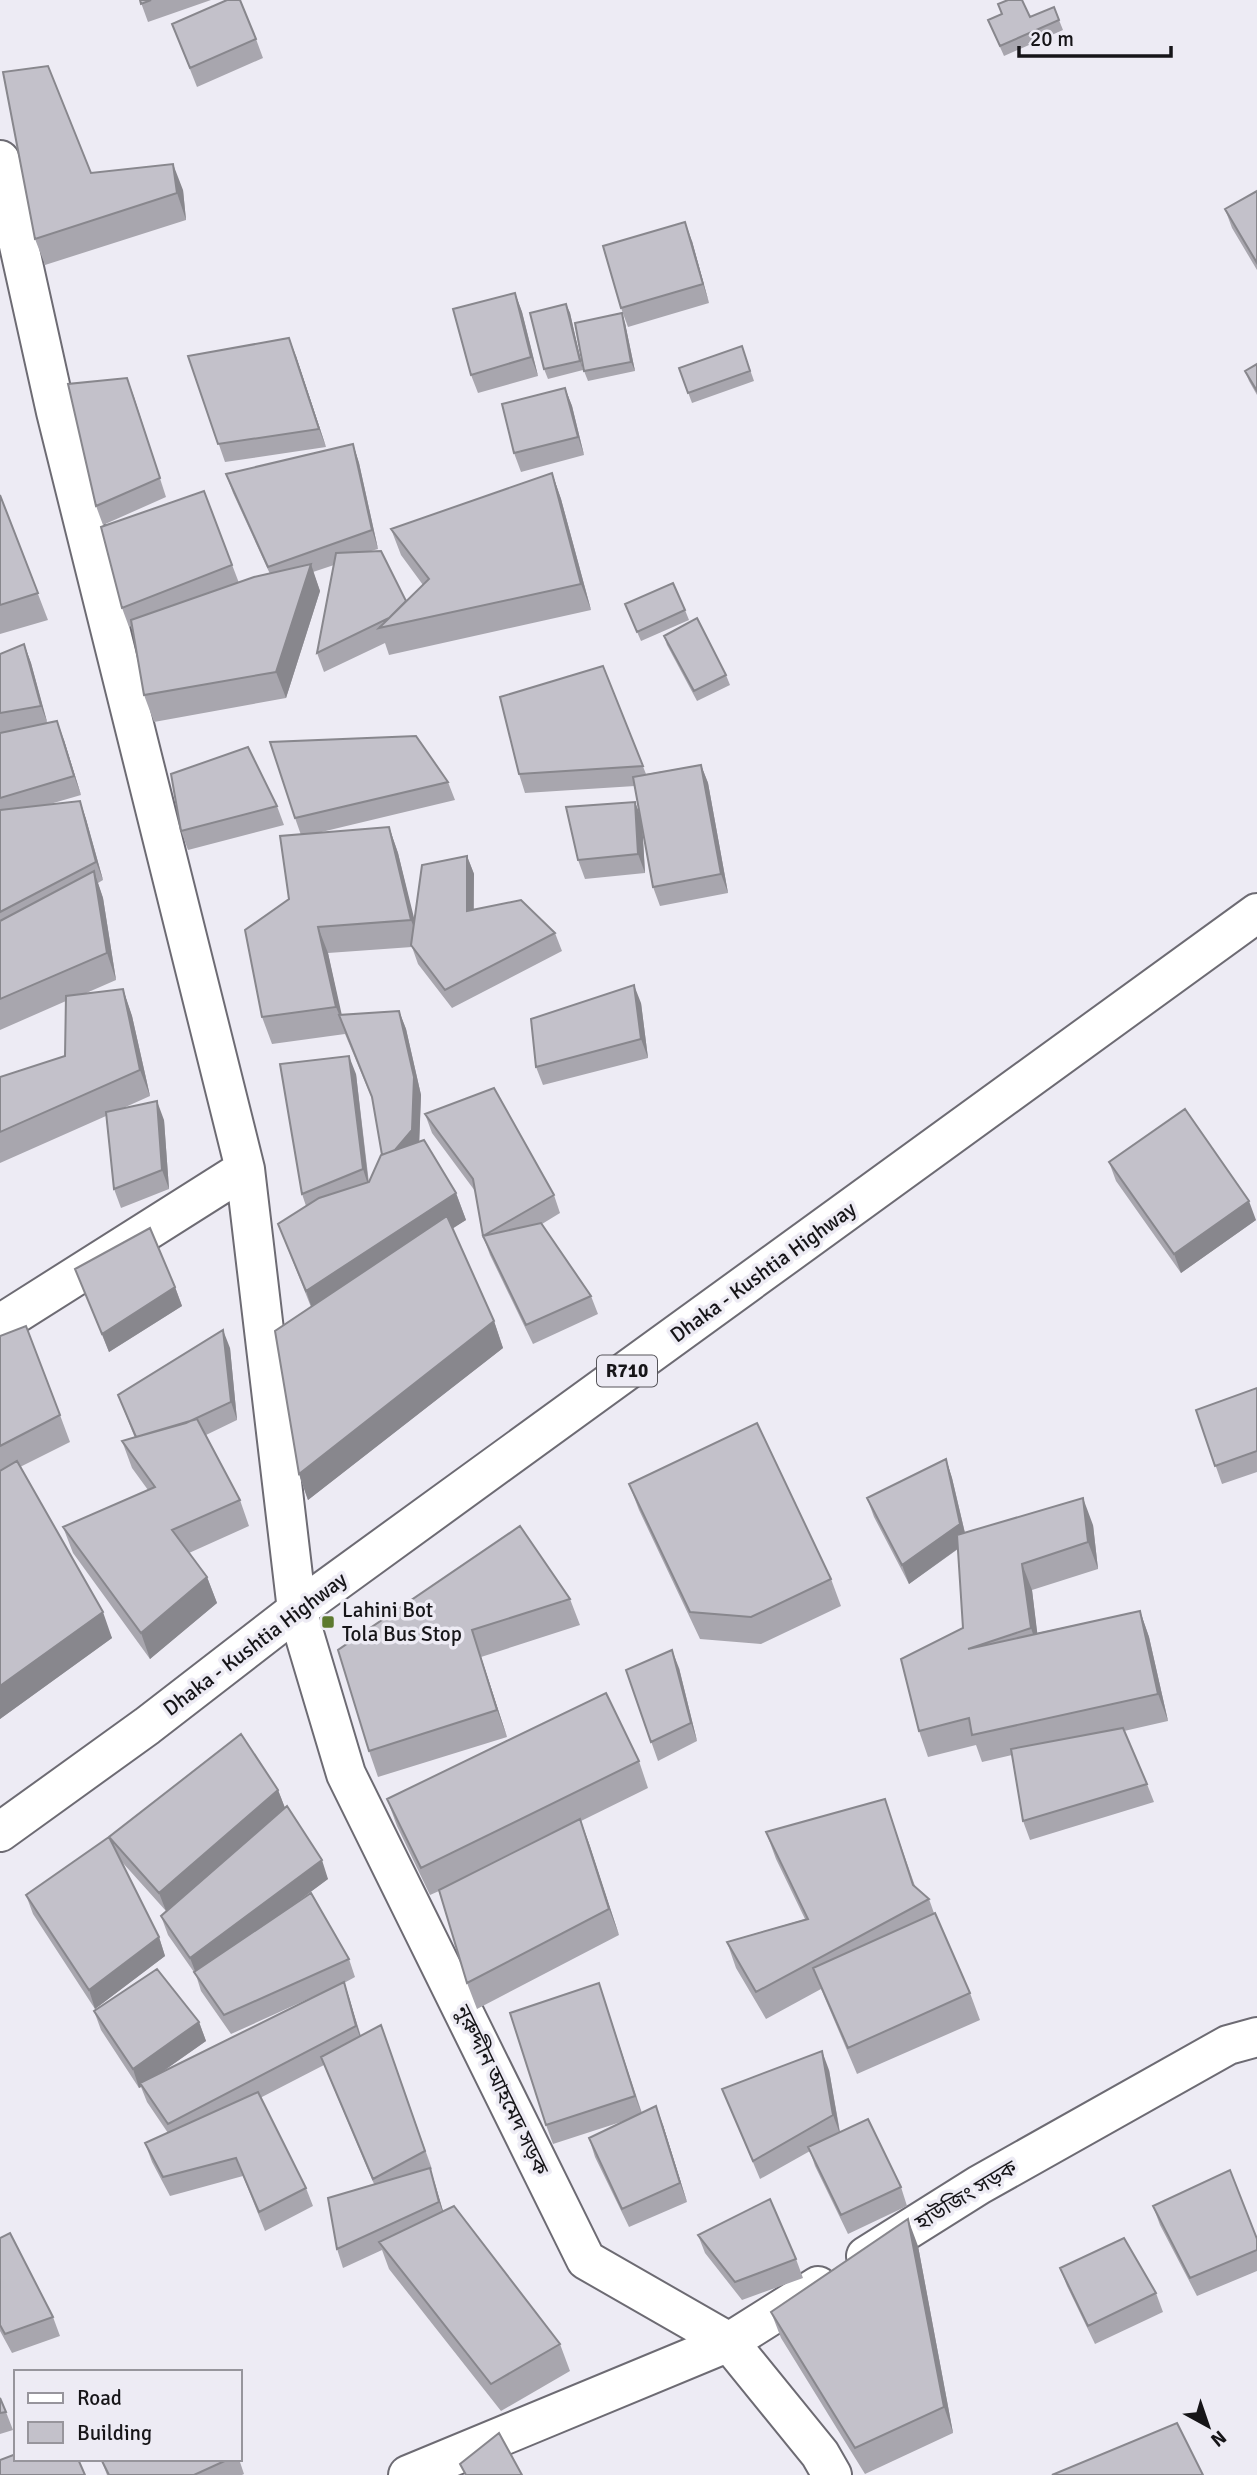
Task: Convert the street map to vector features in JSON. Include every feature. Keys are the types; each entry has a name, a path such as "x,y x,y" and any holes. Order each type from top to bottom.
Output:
{"street":[{"name":"নুরুদ্দীন আহমেদ সড়ক","path":"0,160 56,412 245,1168 297,1610 346,1774 586,2260 729,2342 820,2454 832,2475"},
{"name":"Dhaka - Kushtia Highway","path":"0,1832 147,1726 297,1610 1257,913"},
{"path":"0,1324 245,1168"},
{"name":"হাউজিং সড়ক","path":"408,2475 729,2342 979,2185 1228,2045 1257,2037"}],"building":[{"path":"227,0 240,0 256,39 190,68 172,24"},
{"path":"1008,0 1022,0 1030,17 1054,7 1059,20 1000,46 988,20 1002,14 998,4"},
{"path":"48,66 91,173 173,164 177,193 35,239 3,72"},
{"path":"1257,191 1257,263 1225,209"},
{"path":"685,222 703,284 621,308 603,246"},
{"path":"515,293 531,357 471,375 453,309"},
{"path":"566,304 580,361 544,369 530,313"},
{"path":"622,313 631,362 584,371 575,323"},
{"path":"289,338 319,429 218,444 188,356"},
{"path":"742,346 750,371 688,393 679,368"},
{"path":"1257,364 1257,391 1245,371"},
{"path":"127,378 160,478 96,506 68,384"},
{"path":"565,388 578,437 514,453 502,404"},
{"path":"353,444 372,530 268,567 226,474"},
{"path":"552,473 581,584 379,628 429,579 391,529"},
{"path":"204,491 232,565 122,608 101,527"},
{"path":"0,495 38,593 0,605"},
{"path":"381,551 406,601 389,618 317,653 336,553"},
{"path":"311,564 276,672 144,695 131,620 254,577"},
{"path":"673,583 685,610 637,632 625,604"},
{"path":"697,618 726,675 694,691 664,636"},
{"path":"24,644 41,706 0,713 0,654"},
{"path":"603,666 643,766 519,774 500,697"},
{"path":"57,721 74,776 0,798 0,733"},
{"path":"416,736 448,782 295,818 270,742"},
{"path":"248,747 277,806 181,831 171,774"},
{"path":"701,765 721,874 653,887 633,777"},
{"path":"80,801 96,862 0,912 0,810"},
{"path":"635,802 638,854 578,860 566,807"},
{"path":"389,827 411,920 318,927 336,1007 262,1017 245,930 289,899 280,836"},
{"path":"467,856 467,911 521,900 555,933 445,990 411,945 422,865"},
{"path":"94,871 107,953 0,999 0,921"},
{"path":"634,985 641,1039 536,1067 531,1019"},
{"path":"123,989 140,1070 0,1132 0,1077 65,1056 66,996"},
{"path":"399,1011 414,1077 412,1130 395,1150 382,1155 372,1097 339,1015"},
{"path":"349,1056 363,1169 302,1194 280,1064"},
{"path":"494,1088 554,1195 483,1236 473,1179 425,1114"},
{"path":"157,1101 162,1170 114,1189 106,1112"},
{"path":"1185,1109 1249,1201 1174,1254 1109,1162"},
{"path":"424,1140 456,1193 306,1291 278,1224 319,1198 369,1182 381,1155"},
{"path":"447,1216 494,1321 299,1474 275,1331"},
{"path":"541,1223 591,1296 526,1325 483,1236"},
{"path":"150,1228 175,1287 102,1334 75,1269"},
{"path":"26,1326 60,1415 0,1446 0,1336"},
{"path":"223,1330 231,1402 186,1423 136,1437 118,1395"},
{"path":"1257,1388 1257,1451 1215,1466 1196,1410"},
{"path":"197,1419 240,1500 172,1530 207,1577 141,1633 63,1527 155,1487 122,1441"},
{"path":"757,1423 831,1579 751,1617 690,1612 629,1484"},
{"path":"946,1459 960,1524 902,1565 867,1498"},
{"path":"17,1461 103,1612 0,1686 0,1471"},
{"path":"1083,1498 1088,1542 1022,1564 1031,1628 968,1649 1140,1611 1158,1694 972,1735 969,1718 919,1731 901,1659 963,1628 957,1535"},
{"path":"520,1526 570,1599 472,1630 497,1710 369,1751 338,1650"},
{"path":"672,1650 691,1723 651,1742 626,1670"},
{"path":"606,1693 639,1761 421,1868 387,1799"},
{"path":"1123,1728 1147,1784 1023,1821 1011,1749"},
{"path":"241,1734 278,1790 159,1893 109,1837"},
{"path":"885,1799 913,1885 929,1899 756,1992 727,1942 808,1919 766,1832"},
{"path":"287,1806 322,1860 190,1958 161,1916"},
{"path":"580,1819 609,1909 467,1983 439,1890"},
{"path":"109,1837 159,1937 89,1990 26,1895"},
{"path":"311,1893 349,1959 224,2015 194,1972"},
{"path":"935,1913 970,1993 848,2048 813,1968"},
{"path":"157,1969 199,2022 133,2069 94,2011"},
{"path":"344,1982 356,2026 168,2124 140,2083"},
{"path":"599,1983 635,2096 546,2125 510,2013"},
{"path":"381,2025 425,2151 373,2179 321,2057"},
{"path":"822,2051 833,2115 753,2161 722,2089"},
{"path":"258,2092 306,2188 259,2212 236,2158 163,2177 145,2143"},
{"path":"656,2106 680,2183 622,2209 589,2138"},
{"path":"868,2119 901,2187 841,2215 808,2147"},
{"path":"430,2168 439,2202 337,2249 328,2198"},
{"path":"1230,2170 1257,2239 1257,2250 1190,2278 1153,2206"},
{"path":"770,2199 796,2259 735,2282 698,2235"},
{"path":"454,2206 560,2344 491,2384 379,2242"},
{"path":"908,2219 944,2407 855,2448 771,2312"},
{"path":"10,2233 53,2317 5,2334 0,2325 0,2238"},
{"path":"1124,2238 1156,2293 1088,2326 1060,2268"},
{"path":"0,2398 6,2412 0,2413"},
{"path":"1177,2423 1203,2475 1052,2475"},
{"path":"499,2433 522,2475 466,2475 460,2464"},
{"path":"14,2455 14,2461 79,2461 85,2475 0,2475 0,2460"},
{"path":"102,2461 225,2461 194,2475 109,2475"}],"place":[{"name":"Lahini Bot Tola Bus Stop","path":"328,1622"}]}
